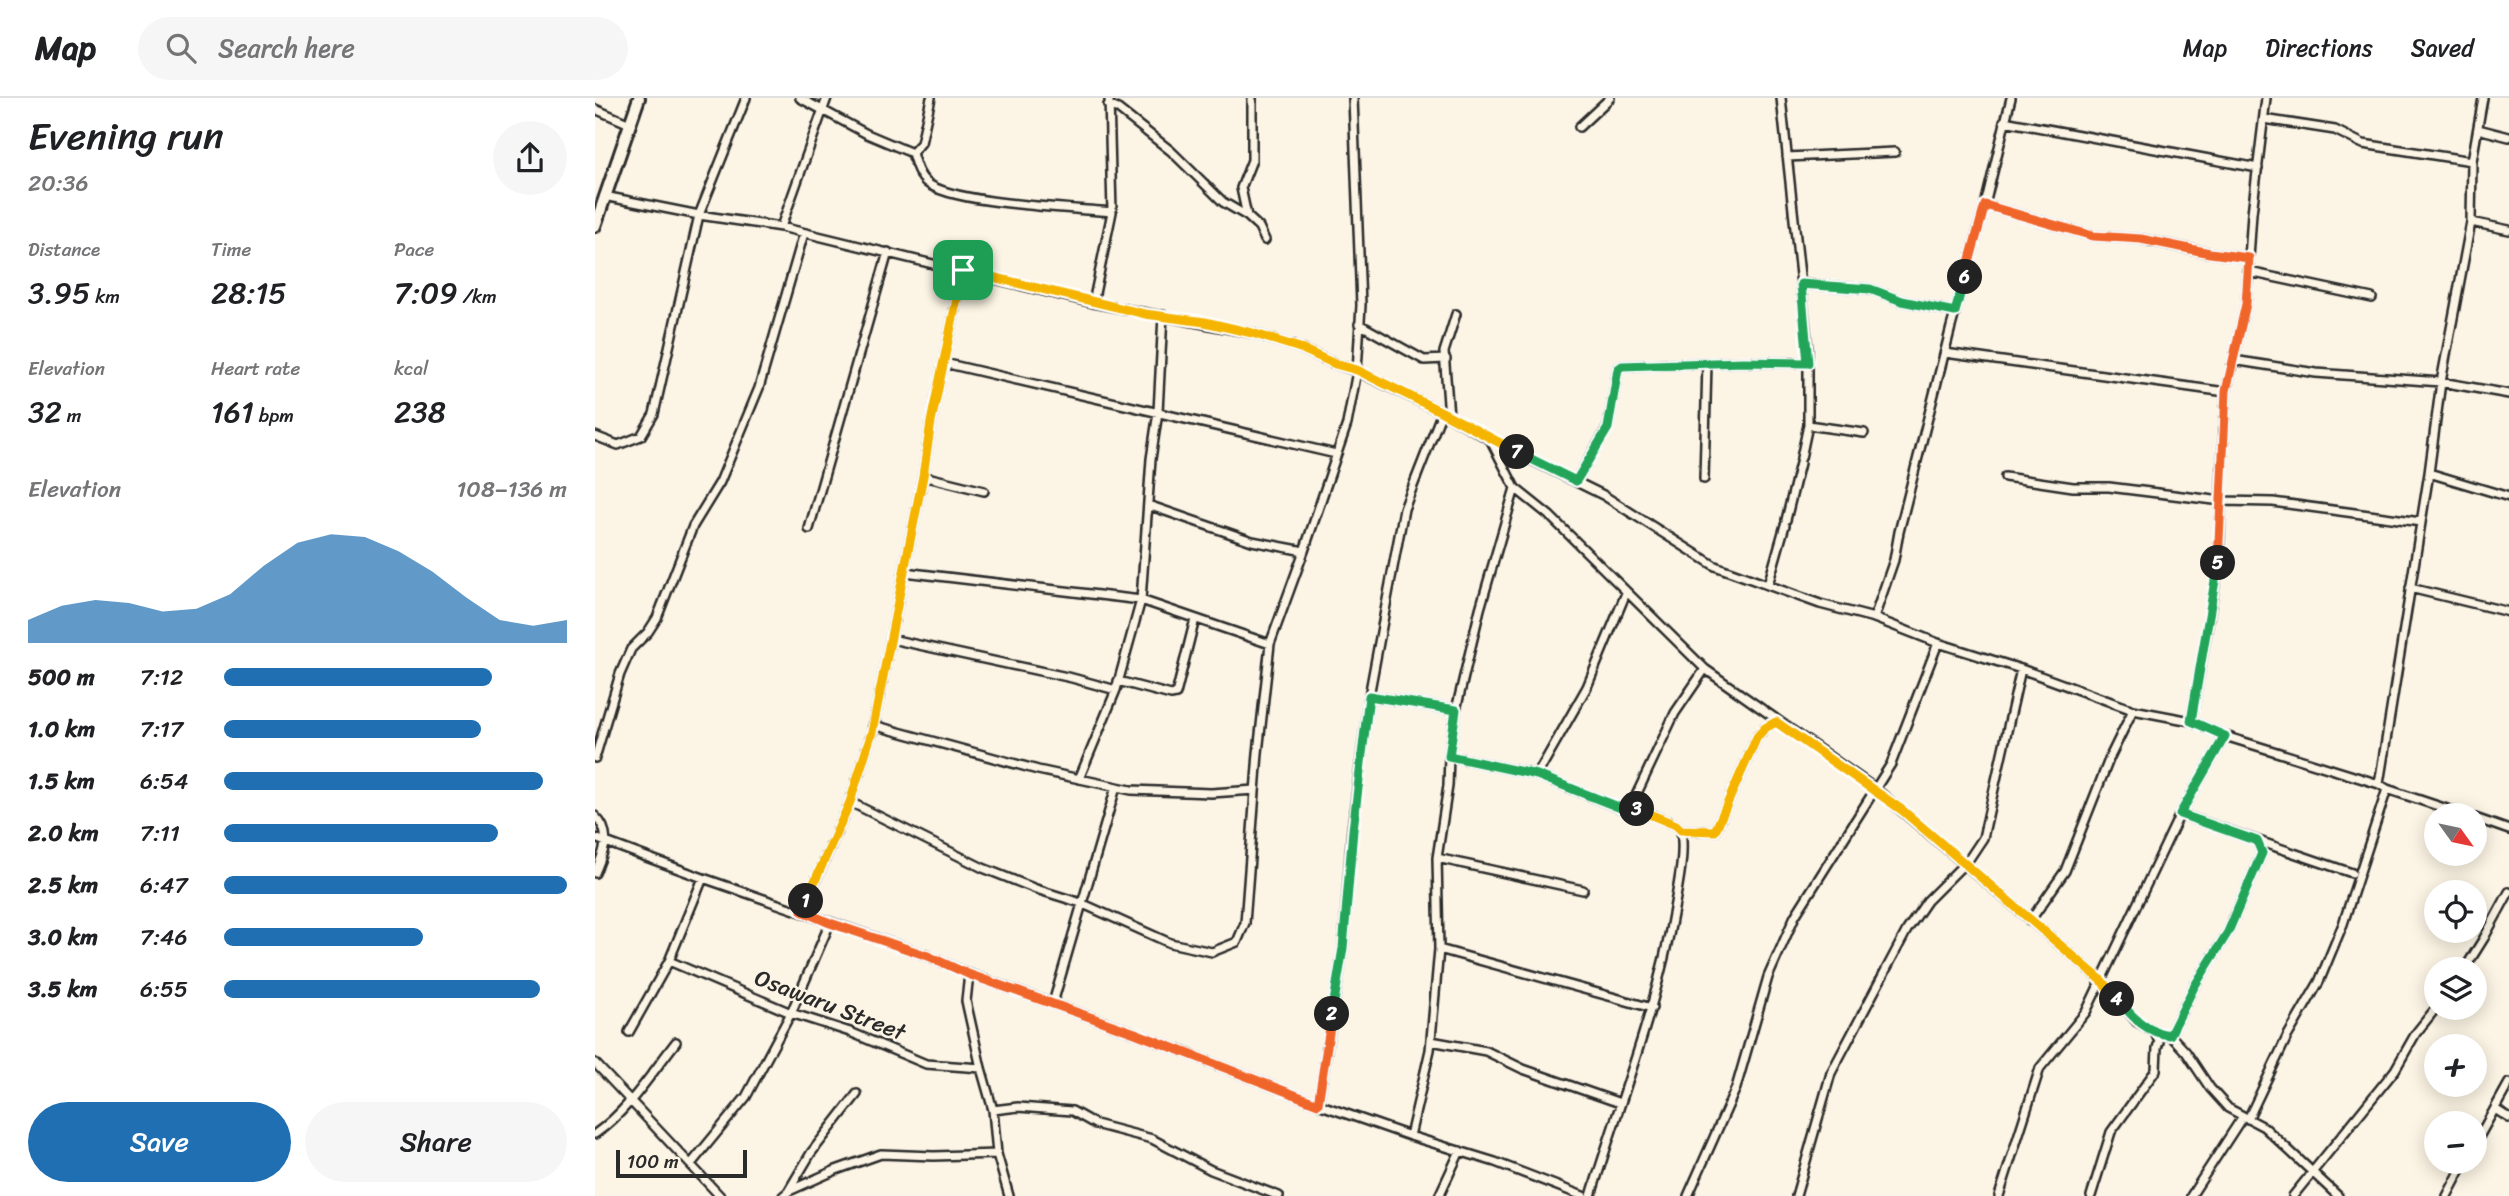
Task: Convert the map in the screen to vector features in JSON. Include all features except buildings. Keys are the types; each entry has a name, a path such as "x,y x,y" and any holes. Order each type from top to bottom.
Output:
{"street":[{"path":"595,226 639,98"},
{"path":"595,436 618,445 641,436 654,414 699,215 745,98"},
{"path":"800,98 867,134 912,153 920,176 927,184 940,190 996,203 1112,212"},
{"path":"781,227 827,98"},
{"path":"912,153 921,143 931,98"},
{"path":"1247,216 1241,188 1252,160 1251,98"},
{"path":"850,802 983,868 1081,903 1170,943 1212,952 1237,942 1245,923 1270,644 1347,424 1357,370 1361,297 1353,98"},
{"path":"1579,127 1610,98"},
{"path":"1768,585 1808,425 1808,363 1781,98"},
{"path":"1874,618 1894,560 2011,98"},
{"path":"2191,721 2215,584 2222,501 2226,391 2246,304 2266,98"},
{"path":"2379,784 2441,382 2471,222 2472,161 2483,98"},
{"path":"1108,102 1171,151 1223,202 1247,216 1259,227 1265,240"},
{"path":"1093,303 1112,212 1112,147 1108,102"},
{"path":"595,109 630,124"},
{"path":"2263,119 2335,130 2363,144 2472,161"},
{"path":"2004,121 2258,168"},
{"path":"2478,129 2509,137"},
{"path":"1787,157 1895,152"},
{"path":"604,196 699,215 781,227 1093,303 1252,333 1300,348 1335,364 1357,370 1603,495 1715,566 1820,604 1874,618 1938,643 2021,669 2133,710 2191,721 2225,736 2379,784 2430,803"},
{"path":"1985,205 2093,236 2141,239 2249,258"},
{"path":"2471,222 2509,230"},
{"path":"595,758 631,649 648,632 657,618 693,526 720,482 759,388 804,233"},
{"path":"809,529 888,252"},
{"path":"802,911 850,802 873,725 963,270"},
{"path":"2249,272 2372,298"},
{"path":"1801,284 1870,289 1902,301 1955,312"},
{"path":"1318,1104 1343,948 1353,830 1369,696 1404,509 1445,414 1444,352 1456,314"},
{"path":"1079,779 1116,690 1141,600 1151,459 1159,412 1163,315"},
{"path":"1359,324 1424,360 1446,359"},
{"path":"1945,353 2226,391"},
{"path":"2234,360 2316,373 2441,382 2509,394"},
{"path":"944,363 1336,454"},
{"path":"1704,479 1707,363"},
{"path":"1576,481 1608,428 1618,369 1622,366 1808,363"},
{"path":"1808,425 1864,433"},
{"path":"1491,440 1515,488 1550,516 1705,669 1776,722 1877,790 2101,980 2137,1022 2160,1034 2170,1035 2228,1108 2264,1127 2338,1196"},
{"path":"2429,473 2509,497"},
{"path":"923,476 983,491"},
{"path":"2005,477 2073,487 2109,487 2222,501 2273,502 2421,522"},
{"path":"1410,1136 1431,1041 1439,949 1437,858 1456,710 1480,609 1515,488"},
{"path":"1147,505 1252,541 1304,551"},
{"path":"904,572 1141,600 1270,644"},
{"path":"2410,588 2509,612"},
{"path":"1537,775 1587,687 1626,593"},
{"path":"1118,681 1176,694 1195,619"},
{"path":"891,639 1116,690"},
{"path":"1688,1196 1736,1088 1768,977 1795,916 1891,764 1938,643"},
{"path":"1631,807 1675,713 1705,669"},
{"path":"1796,1196 1831,1073 1907,930 1939,887 1964,864 1983,838 2021,669"},
{"path":"1369,696 1456,710"},
{"path":"2030,921 2065,871 2110,757 2133,710"},
{"path":"1449,756 1537,775 1621,808 1631,807 1676,825 1681,830 1715,831 1757,737 1765,728 1776,722"},
{"path":"873,725 1131,790 1211,793 1255,790"},
{"path":"1999,1196 2040,1068 2086,1012 2180,814 2225,736"},
{"path":"1053,1003 1116,787"},
{"path":"2191,1196 2246,1117 2319,982 2343,924 2387,789"},
{"path":"2180,814 2353,873"},
{"path":"595,816 608,842 595,873"},
{"path":"2487,822 2509,830"},
{"path":"1591,1196 1667,954 1679,883 1681,830"},
{"path":"595,838 928,956 968,974 1053,1003 1318,1104 1495,1162 1583,1196"},
{"path":"2170,1035 2194,987 2228,932 2262,853 2257,841"},
{"path":"1437,858 1583,890"},
{"path":"629,1032 669,961 703,878"},
{"path":"2472,957 2509,892"},
{"path":"691,1164 745,1097 791,1013 830,923"},
{"path":"1439,949 1652,1008"},
{"name":"Osawaru Street","path":"669,961 791,1013 851,1032 926,1063 981,1068"},
{"path":"968,974 966,1001 993,1110 997,1154 1009,1196"},
{"path":"2294,1196 2395,1070 2426,1020"},
{"path":"2091,1196 2112,1132 2156,1070 2159,1042 2156,1035 2160,1034"},
{"path":"1431,1041 1486,1051 1523,1069 1620,1102"},
{"path":"595,1134 631,1100 676,1042"},
{"path":"595,1063 720,1196"},
{"path":"2487,1124 2509,1083"},
{"path":"786,1193 811,1153 857,1094"},
{"path":"993,1110 1018,1107 1072,1111 1095,1124 1152,1139 1211,1170 1279,1196"},
{"path":"2495,1110 2509,1118"},
{"path":"1439,1196 1459,1151"},
{"path":"786,1193 836,1170 881,1154 997,1154"},
{"path":"2447,1196 2459,1174"}],"route":[{"path":"1985,205 2093,236 2141,239 2249,258 2246,304 2226,391 2220,539 2215,584 2191,721 2225,736 2180,814 2257,841 2262,853 2228,932 2194,987 2170,1035 2160,1034 2137,1022 2101,980 1902,810 1776,722 1765,728 1757,737 1719,826 1715,831 1707,833 1681,830 1676,825 1631,807 1621,808 1537,775 1449,756 1456,710 1369,696 1353,830 1343,948 1318,1104 1135,1033 802,911 850,802 872,732 963,270 1093,303 1145,314 1205,322 1300,348 1335,364 1357,370 1576,481 1608,428 1618,369 1622,366 1808,363 1801,284 1870,289 1902,301 1955,312 1985,205"}]}
